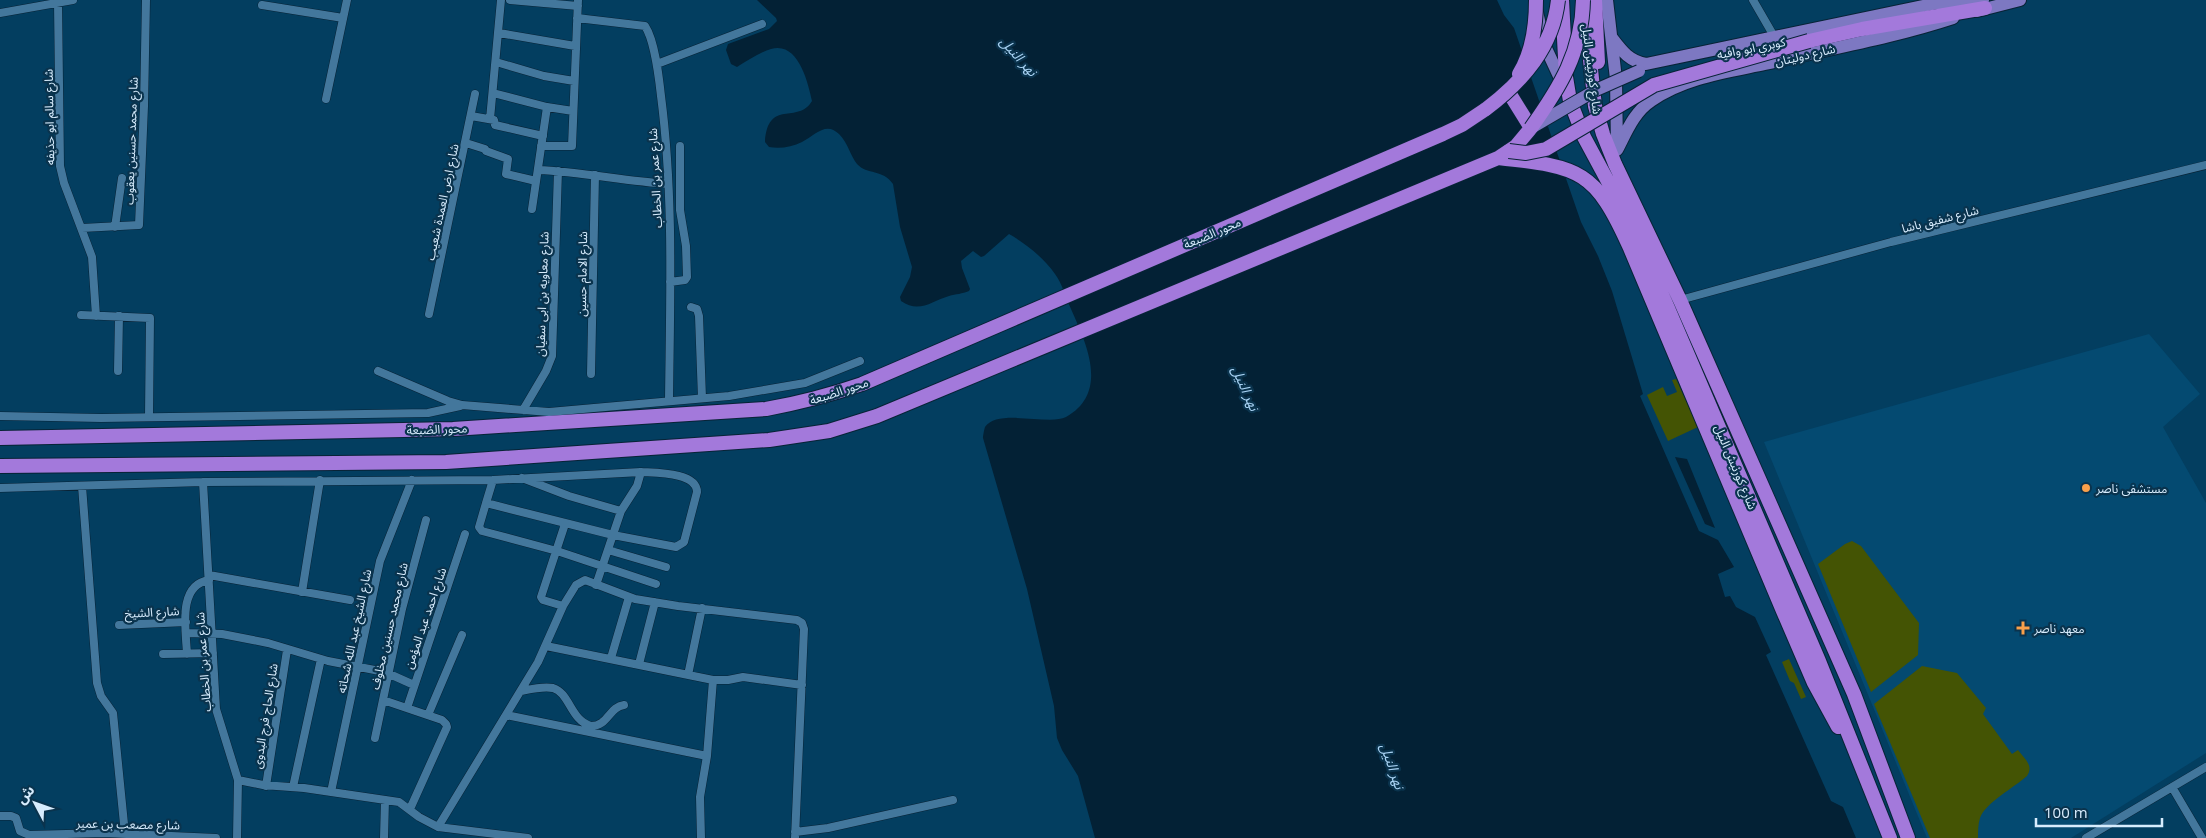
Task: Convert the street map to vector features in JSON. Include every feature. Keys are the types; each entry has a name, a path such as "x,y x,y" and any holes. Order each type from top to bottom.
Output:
{"highway":[{"path":"1531,128 1508,91 1522,70 1529,50 1534,31 1535,0"},
{"name":"محور الضبعة","path":"0,438 453,429 766,409 825,398 862,384 1443,134 1473,118 1508,91 1526,72 1544,47 1554,22 1558,0"},
{"name":"شارع كورنيش النيل","path":"1562,0 1566,77 1570,101 1584,137 1637,239 1820,661 1890,838"},
{"path":"1504,155 1531,128 1557,90 1569,68 1580,31 1584,0"},
{"name":"شارع كورنيش النيل","path":"1584,0 1595,106 1603,134 1616,157 1854,694 1908,838"},
{"path":"1595,0 1598,66 1606,116 1603,134"},
{"path":"0,466 446,462 769,440 828,431 877,416 1504,155 1546,149 1654,85 1809,41 1984,4"},
{"path":"1504,155 1546,163 1570,170 1592,183 1610,206 1630,248 1814,683 1859,761"},
{"path":"1820,661 1828,663 1836,659 1837,655"},
{"path":"1836,700 1841,693 1850,692 1854,694"}],"main road":[{"name":"شارع كورنيش النيل","path":"1535,0 1545,46 1570,101"},
{"name":"شارع كورنيش النيل","path":"1607,0 1616,79 1616,157"},
{"name":"شارع دوليتان","path":"1612,38 1626,56 1636,62 1646,64 1952,0"},
{"name":"شارع دوليتان","path":"1616,157 1639,111 1650,101 1670,90 1709,76 1909,31 1984,4 2020,0"},
{"name":"كوبري ابو وافيه","path":"1531,128 1596,90 1639,71 1984,4"}],"street":[{"path":"0,12 73,0"},
{"name":"شارع محمد حسنين يعقوب","path":"82,228 139,225 146,0"},
{"path":"326,99 347,0"},
{"path":"490,119 501,0"},
{"path":"510,0 578,3 572,146 541,146"},
{"path":"1753,0 1775,38"},
{"name":"شارع سالم ابو حذيفه","path":"58,2 60,166 64,183 82,228 94,267 96,316"},
{"path":"262,5 343,18"},
{"name":"شارع عمر بن الخطاب","path":"577,18 645,26 657,64 664,120 668,184 670,282 669,401"},
{"path":"657,64 762,24"},
{"path":"499,33 575,46"},
{"path":"496,62 544,76 574,81"},
{"path":"493,93 547,107 573,110"},
{"name":"شارع ارض العمدة شعيب","path":"429,314 476,94"},
{"path":"532,209 547,107"},
{"path":"471,116 494,120 495,125 543,136"},
{"path":"466,143 508,159 506,174 536,181"},
{"path":"670,282 685,280 687,277 686,246 680,210 680,146"},
{"name":"شارع شفيق باشا","path":"1680,300 1891,242 2206,165"},
{"path":"538,170 668,184"},
{"name":"شارع معاويه بن ابى سفيان","path":"523,410 546,372 552,356 558,171"},
{"name":"شارع الامام حسين","path":"592,374 595,175"},
{"path":"115,227 122,178"},
{"path":"691,307 697,309 699,316 702,398"},
{"path":"81,315 147,317 150,320 149,416"},
{"path":"118,316 118,371"},
{"path":"378,371 422,388 441,399 462,405 549,412 729,396 805,383 860,361"},
{"path":"0,416 428,413 462,405"},
{"path":"596,585 621,512 637,486 641,472"},
{"path":"0,488 320,480 493,480 641,472 679,476 688,479 695,485 697,492 684,542 676,547 565,524 486,503"},
{"path":"520,478 560,494 621,512"},
{"path":"302,592 320,480"},
{"name":"شارع الشيخ عبد الله شحاته","path":"331,792 380,561 412,480"},
{"path":"493,480 479,527 480,530 557,551 656,584"},
{"name":"شارع عمر بن الخطاب","path":"203,482 216,709 222,734 238,780 238,838"},
{"path":"82,486 97,683 101,696 113,713 125,834"},
{"name":"شارع محمد حسنين مخلوف","path":"375,738 402,609 426,520"},
{"path":"563,606 541,599 565,524"},
{"name":"شارع احمد عبد المؤمن","path":"407,708 465,534"},
{"path":"608,550 666,567"},
{"path":"186,654 187,601 191,590 200,582 209,578 350,600"},
{"path":"438,827 521,691 546,646 563,606 578,582 584,580 629,597 655,602 800,621 804,629 795,835 953,800"},
{"path":"611,658 629,597"},
{"path":"639,664 655,602"},
{"path":"688,675 702,608"},
{"name":"شارع الشيخ","path":"120,625 186,622"},
{"path":"186,633 213,634 268,643 321,659 388,674 414,685"},
{"path":"428,715 462,635"},
{"path":"546,646 712,680 728,680 743,677 802,684"},
{"name":"شارع الحاج فرج البدوى","path":"266,786 287,650"},
{"path":"163,654 214,653"},
{"path":"293,787 321,659"},
{"path":"701,838 700,797 707,756 712,680"},
{"path":"521,691 545,688 556,690 562,695 578,719 591,726 604,723 616,708 624,705"},
{"path":"383,700 445,722 447,727 410,809"},
{"path":"506,715 707,756"},
{"path":"2086,838 2206,767"},
{"path":"238,780 266,786 293,787 399,802 419,817 438,827 528,838"},
{"path":"2172,786 2202,838"},
{"path":"384,838 385,800"},
{"name":"شارع مصعب بن عمير","path":"0,816 11,816 18,822 20,831 29,835 125,834 216,838"},
{"path":"447,829 447,838"}],"shaded area":[{"name":"معهد ناصر","path":"2149,334 2200,394 2163,427 2206,503 2206,753 2071,838 1927,838 1764,442"}],"green space":[{"path":"1676,379 1698,427 1668,441 1647,395 1663,387 1667,396 1677,392 1672,380"},
{"path":"1852,541 1861,546 1919,623 1918,655 1871,692 1818,564"},
{"path":"1789,659 1806,697 1801,699 1794,683 1790,681 1782,662"},
{"path":"1922,666 1957,673 1986,708 1983,714 2012,754 2018,750 2030,769 2027,776 1994,801 1983,812 1979,823 1978,838 1930,838 1874,704"}],"water":[{"name":"نهر النيل","path":"757,0 1497,0 1504,15 1514,28 1581,222 1598,256 1612,291 1643,394 1640,396 1699,531 1718,540 1734,567 1718,574 1725,597 1730,596 1736,607 1755,617 1771,652 1766,655 1831,801 1843,807 1856,838 1095,838 1078,776 1057,738 1054,706 1027,589 983,438 985,427 992,421 1012,418 1058,419 1066,417 1079,407 1087,394 1091,381 1091,366 1083,337 1062,286 1055,274 1034,251 1009,234 984,256 981,257 973,251 961,261 969,291 920,306 908,305 901,301 900,297 910,277 912,267 900,227 893,184 889,179 880,174 865,170 857,164 847,145 834,130 821,130 802,142 790,146 769,147 765,142 767,129 772,120 777,116 806,108 812,101 808,84 800,65 788,51 780,48 771,49 758,54 737,67 731,64 726,50 728,44 769,29 777,21"},
{"path":"1675,457 1687,459 1715,528 1705,524"}],"place":[{"name":"مستشفى ناصر","path":"2086,488"},
{"name":"معهد ناصر","path":"2023,628"}]}
